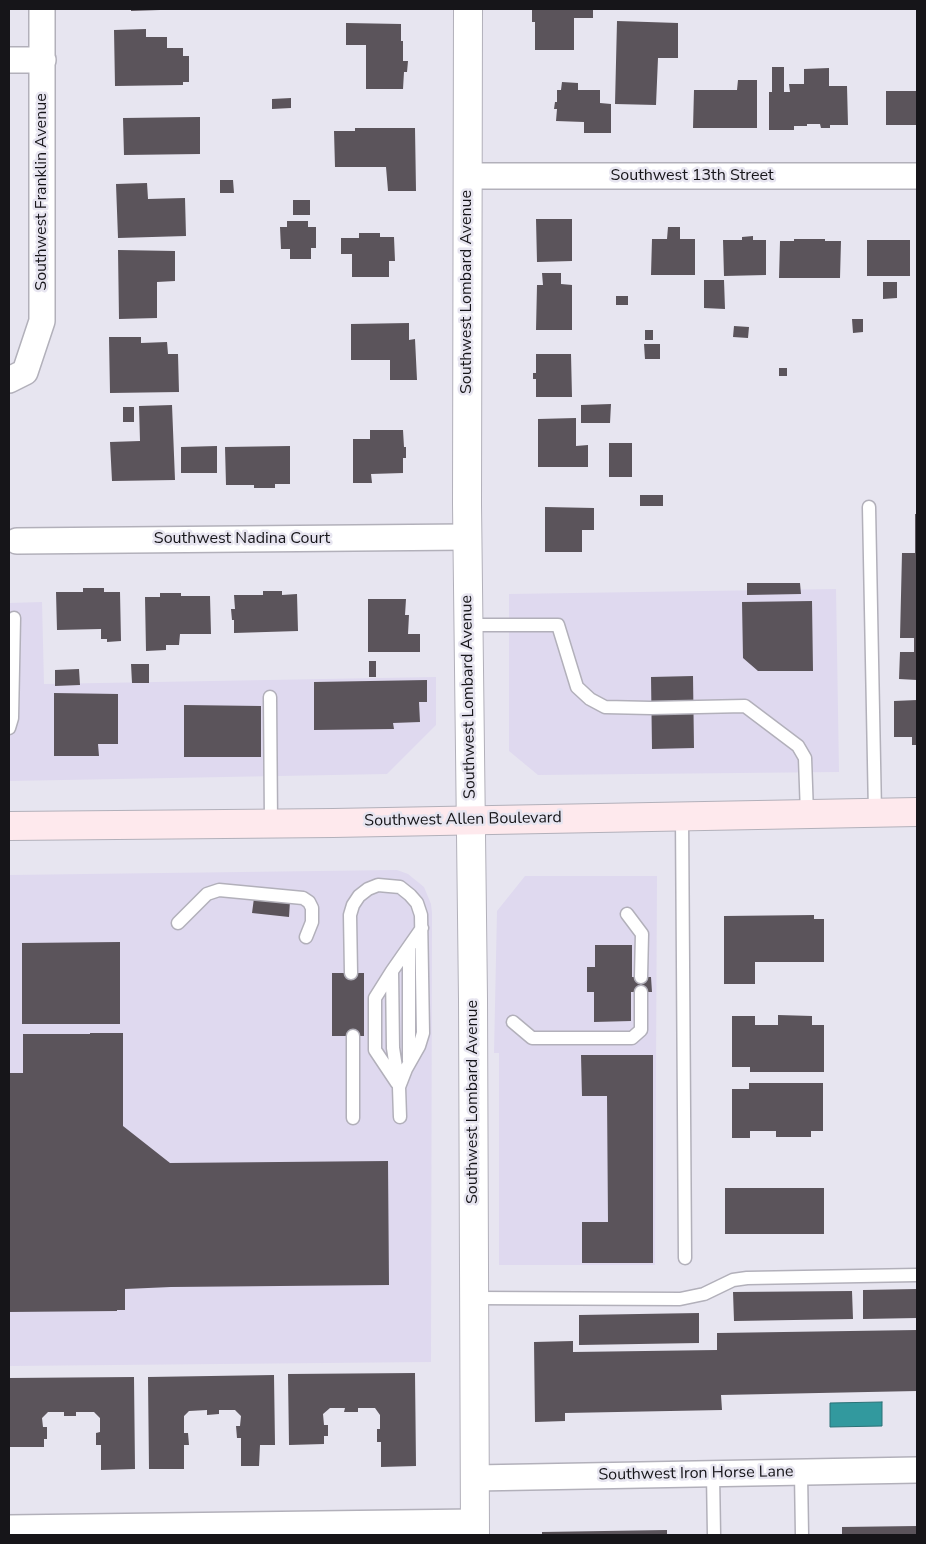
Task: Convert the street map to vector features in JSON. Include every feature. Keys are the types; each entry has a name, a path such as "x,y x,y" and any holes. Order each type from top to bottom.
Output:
{"main road":[{"name":"Southwest Allen Boulevard","path":"9,826 471,821 917,812"}],"street":[{"name":"Southwest Franklin Avenue","path":"17,376 42,321 42,9"},
{"name":"Southwest Lombard Avenue","path":"468,9 467,537 471,821 475,1529"},
{"path":"9,60 43,60"},
{"name":"Southwest 13th Street","path":"467,176 917,176"},
{"name":"Southwest Nadina Court","path":"17,541 467,537"},
{"name":"Southwest Iron Horse Lane","path":"475,1478 917,1470"},
{"path":"9,1528 475,1529"}],"lane":[{"path":"868,507 875,813"},
{"path":"9,728 12,718 14,618"},
{"path":"469,625 558,625 577,687 590,699 605,706 651,708 745,706 798,746 805,758 807,814"},
{"path":"270,696 271,824"},
{"path":"682,816 685,1258"},
{"path":"351,973 350,915 353,905 359,896 368,889 378,885 400,887 416,903 422,928 422,1033 400,1087"},
{"path":"178,923 206,894 219,890 303,898 309,902 312,908 312,922 306,938"},
{"path":"628,914 642,934 641,977"},
{"path":"400,1087 375,1050 375,998 422,928"},
{"path":"409,946 409,1063"},
{"path":"392,971 394,1048 400,1087 400,1117"},
{"path":"513,1022 532,1038 632,1038 641,1030 641,992"},
{"path":"353,1036 353,1118"},
{"path":"474,1298 680,1299 704,1294 733,1280 747,1278 917,1276"},
{"path":"801,1473 802,1535"},
{"path":"713,1474 714,1535"}],"shaded area":[{"path":"836,589 839,772 538,775 509,751 509,594"},
{"path":"42,602 44,684 436,677 436,725 387,774 9,781 9,603"},
{"path":"397,870 408,874 424,887 431,904 432,913 431,1362 9,1366 9,875"},
{"path":"525,876 657,876 655,1265 499,1265 499,1053 494,1053 497,911"}],"water":[{"path":"882,1402 882,1426 830,1427 830,1403"}],"building":[{"path":"131,9 160,9 160,10 131,11"},
{"path":"532,9 593,9 593,18 574,18 574,50 535,50 535,22 532,22"},
{"path":"617,21 678,23 678,58 658,58 656,105 615,104"},
{"path":"346,23 401,24 403,61 408,61 407,72 404,72 403,89 366,89 366,45 346,45"},
{"path":"146,29 146,37 167,37 167,48 183,48 183,56 189,56 189,82 183,82 183,85 115,86 114,30"},
{"path":"772,67 784,67 784,92 790,92 789,84 804,84 804,69 829,68 829,86 847,86 848,125 830,125 830,128 821,128 820,124 807,124 807,126 794,126 794,130 769,130 769,92 772,92"},
{"path":"738,80 757,80 757,128 693,128 694,90 737,90"},
{"path":"562,82 578,83 578,90 600,90 600,103 611,104 611,133 584,133 584,122 556,121 557,109 554,109 555,102 557,102 557,90 561,90"},
{"path":"886,91 917,91 917,125 886,125"},
{"path":"291,98 291,108 272,109 272,99"},
{"path":"200,117 200,154 124,155 123,118"},
{"path":"355,128 415,128 416,191 388,191 386,167 335,167 334,131 355,131"},
{"path":"220,180 233,180 234,193 220,193"},
{"path":"147,183 148,199 185,198 186,236 118,238 116,184"},
{"path":"293,200 310,200 310,215 293,215"},
{"path":"536,219 572,219 572,261 537,262"},
{"path":"287,221 308,221 308,227 316,227 316,248 311,248 311,259 290,259 290,249 281,249 280,227 287,227"},
{"path":"668,227 680,227 680,239 695,239 695,275 651,275 652,239 667,239"},
{"path":"359,233 380,233 380,237 394,237 395,261 389,261 389,277 352,277 352,254 341,254 341,238 359,238"},
{"path":"753,236 753,240 766,240 766,275 724,276 723,240 742,240 742,237"},
{"path":"794,239 841,241 840,278 779,278 780,241 794,241"},
{"path":"867,240 910,240 910,276 867,276"},
{"path":"118,250 175,251 175,281 157,282 157,318 119,319"},
{"path":"542,273 561,273 561,284 572,285 572,330 536,330 537,285 543,285"},
{"path":"704,280 724,280 725,309 704,308"},
{"path":"883,282 897,282 897,298 883,299"},
{"path":"616,296 628,296 628,305 616,305"},
{"path":"852,319 863,319 863,332 853,333"},
{"path":"409,323 409,340 415,339 417,380 390,380 390,360 351,360 351,324"},
{"path":"734,326 749,327 748,338 733,337"},
{"path":"645,330 653,330 653,340 645,340"},
{"path":"109,337 141,337 141,343 167,342 168,354 178,354 179,392 110,393"},
{"path":"644,344 660,344 660,359 645,359"},
{"path":"536,354 571,354 572,397 536,397 536,379 533,379 533,373 536,373"},
{"path":"779,368 787,368 787,376 779,376"},
{"path":"611,404 610,423 581,423 581,405"},
{"path":"172,405 175,480 112,481 110,442 140,441 139,406"},
{"path":"123,407 134,407 134,422 123,422"},
{"path":"576,418 576,446 588,445 588,467 538,467 538,419"},
{"path":"370,430 403,430 406,458 403,458 403,473 371,474 372,483 353,483 353,439 370,439"},
{"path":"609,443 632,443 632,477 609,477"},
{"path":"217,446 217,473 181,473 181,447"},
{"path":"290,446 290,484 275,484 275,488 254,488 254,485 226,485 225,447"},
{"path":"640,495 663,495 663,506 640,506"},
{"path":"545,507 594,508 594,530 582,530 582,552 545,552"},
{"path":"915,514 917,514 917,680 899,679 900,652 914,652 914,638 900,638 902,553 915,553"},
{"path":"747,583 800,583 801,594 747,595"},
{"path":"83,588 104,588 104,592 120,592 121,641 107,642 107,639 101,639 101,629 57,630 56,592 83,592"},
{"path":"263,591 282,591 282,595 297,594 298,631 234,633 234,620 232,620 231,609 235,609 234,595 263,595"},
{"path":"160,593 181,593 181,596 210,596 211,634 180,634 179,645 166,645 166,650 146,651 145,597 160,597"},
{"path":"368,599 406,599 405,615 409,615 408,634 420,634 420,652 368,652"},
{"path":"812,601 813,671 758,671 743,658 742,602"},
{"path":"369,661 376,661 376,677 369,677"},
{"path":"131,664 149,664 149,683 132,683"},
{"path":"79,669 80,685 55,686 55,670"},
{"path":"693,676 694,748 652,749 651,677"},
{"path":"427,680 427,702 419,702 420,722 393,723 394,729 314,730 314,682"},
{"path":"54,693 118,694 118,744 98,744 99,756 54,756"},
{"path":"917,700 917,745 912,745 912,737 894,737 894,701"},
{"path":"184,705 261,706 261,757 184,757"},
{"path":"254,898 290,901 289,917 252,913"},
{"path":"814,915 814,919 824,919 824,962 755,962 755,984 724,984 724,916"},
{"path":"120,942 120,1024 22,1024 22,943"},
{"path":"595,945 632,945 632,977 651,977 652,992 631,992 631,1021 594,1022 594,992 587,992 587,967 595,967"},
{"path":"332,973 364,973 364,1036 332,1036"},
{"path":"778,1015 812,1016 812,1025 824,1025 824,1072 750,1072 750,1067 732,1067 732,1016 755,1016 755,1025 778,1025"},
{"path":"123,1033 123,1126 170,1163 388,1161 389,1285 125,1289 125,1310 9,1312 9,1073 23,1073 23,1034"},
{"path":"581,1055 653,1055 653,1263 582,1263 582,1222 608,1222 607,1096 582,1096"},
{"path":"749,1083 823,1083 823,1131 811,1131 811,1137 776,1137 776,1131 750,1131 750,1138 732,1138 732,1089 749,1089"},
{"path":"725,1188 824,1188 824,1234 725,1234"},
{"path":"917,1289 917,1318 863,1319 863,1290"},
{"path":"852,1291 853,1319 734,1321 733,1292"},
{"path":"699,1313 699,1343 579,1345 579,1315"},
{"path":"917,1330 917,1391 721,1395 722,1410 565,1413 565,1421 535,1422 534,1342 573,1341 573,1352 717,1350 717,1333"},
{"path":"415,1373 416,1466 381,1467 381,1442 377,1442 377,1429 380,1429 380,1415 375,1408 358,1408 358,1412 344,1412 345,1408 330,1408 323,1414 324,1425 328,1425 328,1436 324,1436 324,1444 289,1445 288,1374"},
{"path":"274,1375 275,1445 260,1445 259,1466 241,1466 241,1438 237,1438 236,1426 240,1426 241,1416 235,1410 219,1410 219,1414 207,1415 207,1410 189,1411 184,1416 184,1433 188,1433 189,1445 184,1445 184,1469 149,1469 148,1377"},
{"path":"134,1377 135,1469 101,1470 101,1445 96,1445 96,1433 100,1432 100,1418 94,1412 76,1412 76,1416 64,1416 64,1412 48,1412 42,1418 43,1427 47,1427 47,1439 44,1439 44,1447 9,1447 9,1378"},
{"path":"917,1526 917,1535 842,1535 842,1527"},
{"path":"667,1530 667,1535 542,1535 542,1532"}]}
